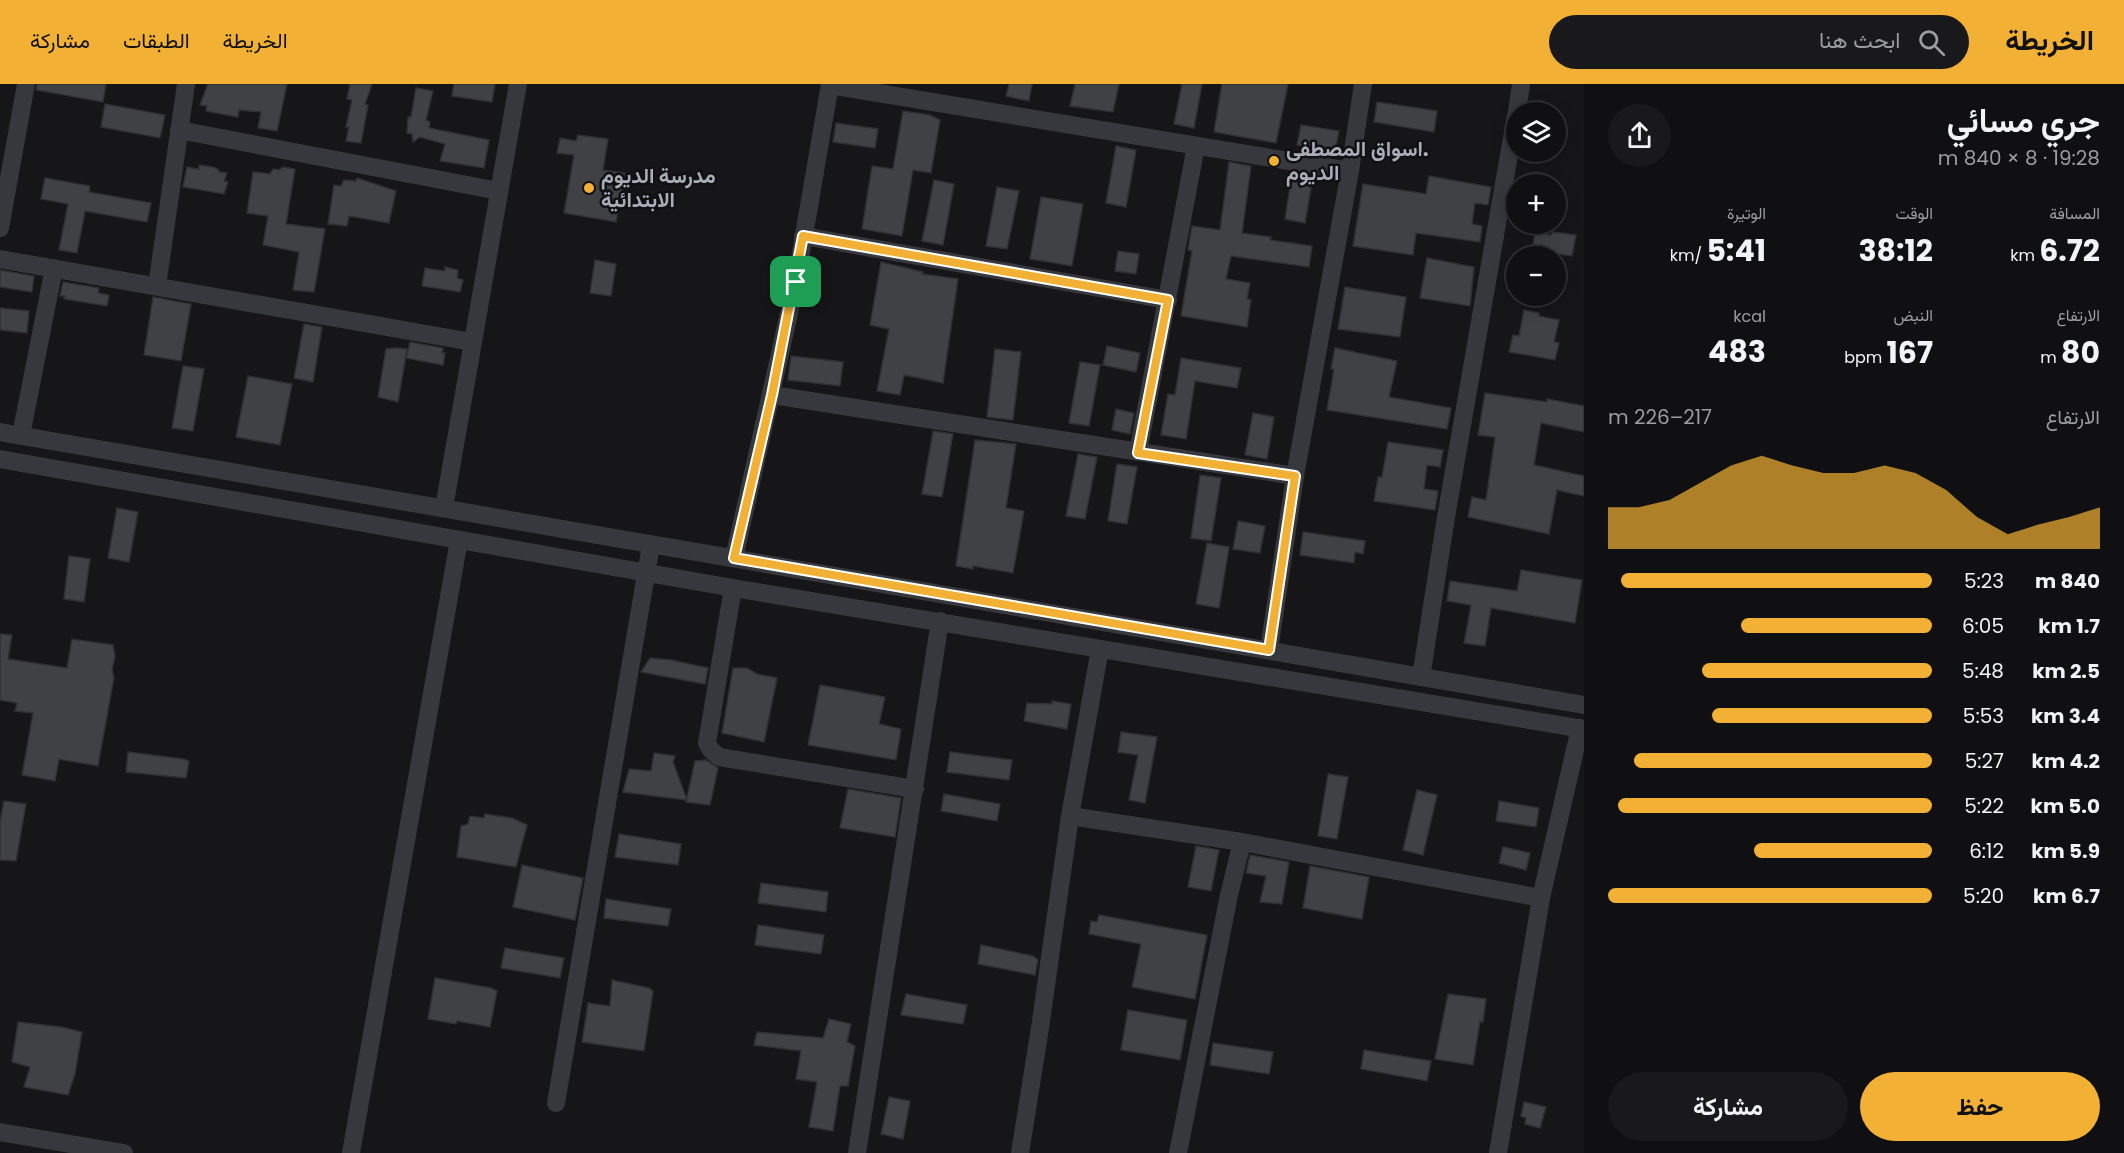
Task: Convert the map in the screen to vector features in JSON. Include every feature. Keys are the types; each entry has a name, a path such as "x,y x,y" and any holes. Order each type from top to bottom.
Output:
{"street":[{"path":"0,228 26,84"},
{"path":"157,286 186,84"},
{"path":"444,508 518,84"},
{"path":"1269,650 1295,476 1350,171 1363,84"},
{"path":"1519,102 1521,84"},
{"path":"734,558 772,395 830,85 1350,171"},
{"path":"179,130 499,190"},
{"path":"1138,453 1196,146"},
{"path":"1421,677 1446,517 1509,162"},
{"path":"803,236 1168,300"},
{"path":"0,259 472,342"},
{"path":"21,435 54,268"},
{"path":"772,395 1295,476"},
{"path":"0,432 1584,705"},
{"path":"0,459 733,588 1582,729 1541,898 1498,1153"},
{"path":"351,1153 459,540"},
{"path":"556,1104 651,544"},
{"path":"733,588 707,743 711,750 719,757 915,789"},
{"path":"857,1153 940,621"},
{"path":"1020,1153 1070,816 1100,649"},
{"path":"1070,816 1242,842 1541,898"},
{"path":"1178,1153 1229,895 1242,842"},
{"path":"0,1132 124,1153"}],"building":[{"path":"37,84 106,84 103,102 36,90"},
{"path":"208,84 287,84 277,131 258,128 261,112 239,110 238,117 206,111 207,106 200,105"},
{"path":"350,84 372,84 365,104 368,105 361,143 346,141 349,127 346,127 352,100 347,99"},
{"path":"454,84 495,84 492,102 452,96"},
{"path":"1009,84 1032,84 1029,101 1006,96"},
{"path":"1075,84 1119,84 1113,112 1070,106"},
{"path":"1182,84 1202,84 1194,128 1174,124"},
{"path":"1222,84 1288,84 1276,143 1214,132"},
{"path":"416,88 433,91 426,120 430,122 429,128 489,140 484,168 440,161 445,144 420,137 413,142 412,134 407,133 408,117 411,117"},
{"path":"1377,102 1437,111 1434,132 1374,122"},
{"path":"105,104 165,115 160,138 101,127"},
{"path":"903,111 930,115 940,120 931,173 913,170 902,236 862,229 872,166 893,169"},
{"path":"836,123 878,129 875,148 833,142"},
{"path":"1301,125 1339,131 1335,152 1297,145"},
{"path":"578,135 608,139 603,170 625,173 616,222 564,213 574,155 557,153 560,138 576,141"},
{"path":"1116,146 1136,150 1126,207 1106,203"},
{"path":"1229,162 1251,166 1242,233 1312,246 1309,267 1231,256 1226,279 1250,283 1247,299 1251,300 1247,327 1181,316 1192,251 1188,250 1192,226 1220,230"},
{"path":"199,165 213,167 219,172 227,173 224,181 228,182 224,194 183,187 187,167 199,169"},
{"path":"283,167 295,169 286,224 325,229 314,292 293,290 299,252 263,245 268,216 247,213 253,172 270,174 273,169 279,170"},
{"path":"1292,174 1313,177 1305,223 1285,219"},
{"path":"1429,176 1491,187 1488,205 1475,203 1472,224 1482,226 1480,242 1416,233 1413,255 1353,246 1363,184 1426,194"},
{"path":"45,178 90,186 89,192 151,203 147,222 85,211 77,253 59,250 68,204 41,199"},
{"path":"357,178 396,191 389,223 349,216 347,226 328,224 334,185 341,186 344,180 356,181"},
{"path":"934,180 954,184 943,245 922,241"},
{"path":"997,187 1019,191 1007,249 986,246"},
{"path":"1041,197 1083,204 1072,266 1030,259"},
{"path":"1535,234 1576,235 1572,256 1566,255 1566,246 1533,246"},
{"path":"1118,251 1139,254 1136,274 1115,271"},
{"path":"1427,258 1474,267 1470,306 1420,298"},
{"path":"595,260 616,264 611,296 590,293"},
{"path":"881,262 923,272 922,274 958,279 943,383 904,375 900,395 877,391 889,329 870,325"},
{"path":"445,267 458,270 457,278 463,280 460,292 422,286 425,268 445,271"},
{"path":"0,270 34,276 32,292 0,287"},
{"path":"63,282 99,288 98,293 109,295 107,306 64,299 65,296 60,296"},
{"path":"1345,287 1406,297 1400,337 1338,329"},
{"path":"153,297 191,304 181,361 144,355"},
{"path":"0,308 29,311 27,333 0,330"},
{"path":"1524,310 1559,320 1554,342 1559,343 1555,360 1509,352 1513,335 1519,336"},
{"path":"304,324 322,327 313,382 294,378"},
{"path":"410,342 443,348 442,353 445,353 443,365 406,358"},
{"path":"1107,346 1140,353 1136,372 1103,365"},
{"path":"1335,348 1397,361 1389,397 1451,408 1447,429 1327,410"},
{"path":"386,349 407,349 398,402 378,397"},
{"path":"995,349 1021,352 1013,420 987,417"},
{"path":"791,356 843,362 840,386 788,380"},
{"path":"1181,358 1241,368 1237,388 1195,381 1186,439 1161,435 1168,394 1175,395"},
{"path":"1080,362 1100,365 1089,426 1069,423"},
{"path":"183,366 204,369 193,431 172,428"},
{"path":"248,376 292,384 280,445 236,437"},
{"path":"1485,393 1547,402 1547,399 1584,406 1584,432 1541,423 1534,465 1584,476 1584,496 1557,490 1549,534 1468,517 1472,497 1486,500 1495,437 1478,435"},
{"path":"1116,409 1134,413 1130,434 1112,430"},
{"path":"1253,413 1274,417 1267,459 1245,455"},
{"path":"933,431 953,434 942,497 922,494"},
{"path":"975,440 1016,444 1006,508 1024,511 1013,573 973,566 973,569 956,566"},
{"path":"1388,442 1443,450 1440,467 1427,465 1424,489 1438,491 1435,510 1374,501 1378,477 1382,477"},
{"path":"1078,454 1097,457 1085,519 1066,516"},
{"path":"1117,464 1137,467 1127,524 1108,521"},
{"path":"1200,475 1221,478 1211,541 1191,538"},
{"path":"117,508 138,512 129,562 108,558"},
{"path":"1238,521 1265,526 1260,553 1233,549"},
{"path":"1303,532 1365,541 1363,554 1355,552 1354,563 1300,555"},
{"path":"1207,543 1229,547 1219,608 1196,604"},
{"path":"69,556 90,559 84,602 64,599"},
{"path":"1521,570 1582,580 1575,623 1491,608 1485,646 1464,643 1471,605 1447,601 1450,581 1517,591"},
{"path":"0,634 12,635 8,659 67,668 72,639 113,645 114,677 98,766 59,759 55,781 22,775 33,713 15,711 17,703 0,700"},
{"path":"650,658 708,668 705,684 641,672"},
{"path":"733,668 747,668 757,674 777,678 764,742 722,733"},
{"path":"820,685 885,697 879,724 901,729 896,760 808,745"},
{"path":"1052,701 1071,704 1067,729 1024,721 1027,703 1052,704"},
{"path":"1121,732 1157,737 1145,803 1129,800 1138,755 1118,752"},
{"path":"128,752 189,761 186,778 126,772"},
{"path":"950,752 1012,760 1009,780 947,772"},
{"path":"654,753 675,756 673,762 687,800 623,792 629,769 651,771"},
{"path":"706,760 718,768 710,805 686,802 695,761"},
{"path":"1328,774 1348,777 1337,839 1318,836"},
{"path":"848,789 901,798 895,837 840,828"},
{"path":"1417,790 1437,795 1423,855 1403,850"},
{"path":"944,794 1000,804 997,821 941,811"},
{"path":"4,801 26,804 16,861 0,860 0,822"},
{"path":"1499,801 1539,808 1536,827 1496,821"},
{"path":"485,814 512,818 527,825 516,867 457,857 461,826 468,824 470,816 484,818"},
{"path":"619,834 681,844 678,865 615,857"},
{"path":"1196,846 1219,850 1211,891 1188,887"},
{"path":"1503,847 1530,853 1526,870 1499,863"},
{"path":"1250,855 1289,862 1282,904 1260,902 1266,876 1246,873"},
{"path":"522,865 583,878 575,920 513,907"},
{"path":"1310,866 1369,877 1362,919 1303,908"},
{"path":"761,883 828,892 826,912 758,903"},
{"path":"606,899 671,909 668,926 604,918"},
{"path":"1099,915 1207,935 1195,999 1132,987 1141,944 1089,934 1091,921 1097,922"},
{"path":"758,925 824,935 821,954 755,945"},
{"path":"981,945 1033,956 1038,960 1035,975 978,964"},
{"path":"505,948 564,958 560,978 501,968"},
{"path":"435,978 497,991 490,1027 428,1019"},
{"path":"612,980 649,988 653,991 644,1051 582,1042 588,1003 610,1006"},
{"path":"906,994 967,1005 963,1024 901,1015"},
{"path":"1448,994 1486,999 1473,1065 1435,1059"},
{"path":"1128,1010 1187,1020 1180,1060 1121,1050"},
{"path":"829,1019 851,1024 847,1042 855,1046 848,1086 840,1086 833,1131 809,1127 817,1082 796,1079 801,1051 754,1045 757,1032 823,1038"},
{"path":"18,1022 82,1032 75,1074 68,1095 24,1087 30,1067 12,1062"},
{"path":"1213,1043 1273,1052 1269,1074 1210,1065"},
{"path":"1364,1050 1431,1061 1427,1081 1361,1069"},
{"path":"889,1097 910,1101 903,1139 881,1134"},
{"path":"1524,1102 1546,1107 1540,1128 1525,1124 1526,1118 1521,1116"}],"place":[{"name":"اسواق المصطفى. الديوم","path":"1274,161"},
{"name":"مدرسة الديوم الابتدائية","path":"589,188"}],"route":[{"path":"803,236 1168,300 1138,453 1295,476 1269,650 734,558 796,282 803,236"}]}
